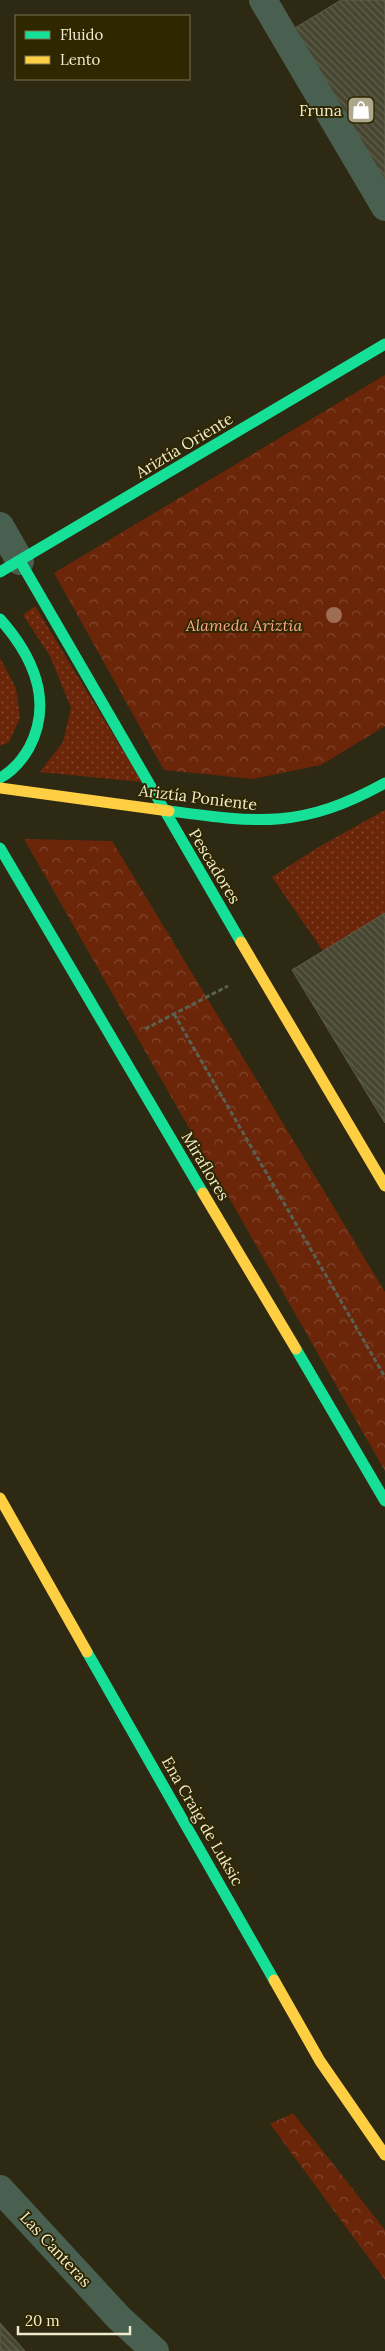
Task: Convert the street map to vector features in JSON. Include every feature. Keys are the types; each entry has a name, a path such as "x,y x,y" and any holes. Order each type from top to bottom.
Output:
{"street":[{"path":"263,0 385,207"},
{"name":"Ariztía Oriente","path":"10,567 385,344"},
{"path":"0,526 10,567"},
{"name":"Pescadores","path":"10,567 164,810 385,1186"},
{"path":"0,619 13,633 30,661 38,682 42,704 38,726 31,746 19,763 0,778"},
{"name":"Ariztía Poniente","path":"0,788 237,820 289,820 336,809 385,783"},
{"name":"Miraflores","path":"0,848 385,1501"},
{"name":"Ena Craig de Luksic","path":"0,1498 320,2061 385,2155"},
{"name":"Las Canteras","path":"0,2189 118,2318 155,2351"}],"path":[{"path":"258,970 174,1014 385,1377"}],"green space":[{"name":"Alameda Ariztia","path":"385,375 385,726 321,765 253,779 164,770 54,573"},
{"path":"35,606 142,782 40,772 63,742 71,708 50,656 23,615"},
{"path":"0,658 16,688 20,718 9,742 0,746"},
{"path":"385,810 385,913 323,951 272,877 317,848"},
{"path":"24,839 112,841 385,1292 385,1471"},
{"path":"293,2113 385,2230 385,2280 270,2124"}],"building":[{"name":"Fruna","path":"341,0 385,0 385,189 290,31"},
{"path":"385,913 385,1123 292,970"},
{"path":"0,2323 25,2351 0,2351"}],"traffic: fast":[{"path":"0,572 385,344"},
{"path":"20,561 241,942"},
{"path":"0,619 22,648 30,663 36,679 40,713 29,748 17,765 0,778"},
{"path":"169,811 255,820 280,819 329,808 356,798 385,783"},
{"path":"0,848 203,1193"},
{"path":"296,1349 385,1501"},
{"path":"87,1652 274,1980"}],"traffic: slow":[{"path":"0,788 169,811"},
{"path":"241,942 385,1186"},
{"path":"203,1193 296,1349"},
{"path":"0,1498 87,1652"},
{"path":"274,1980 320,2061 385,2155"}],"place":[{"name":"Fruna","path":"361,110"}]}
